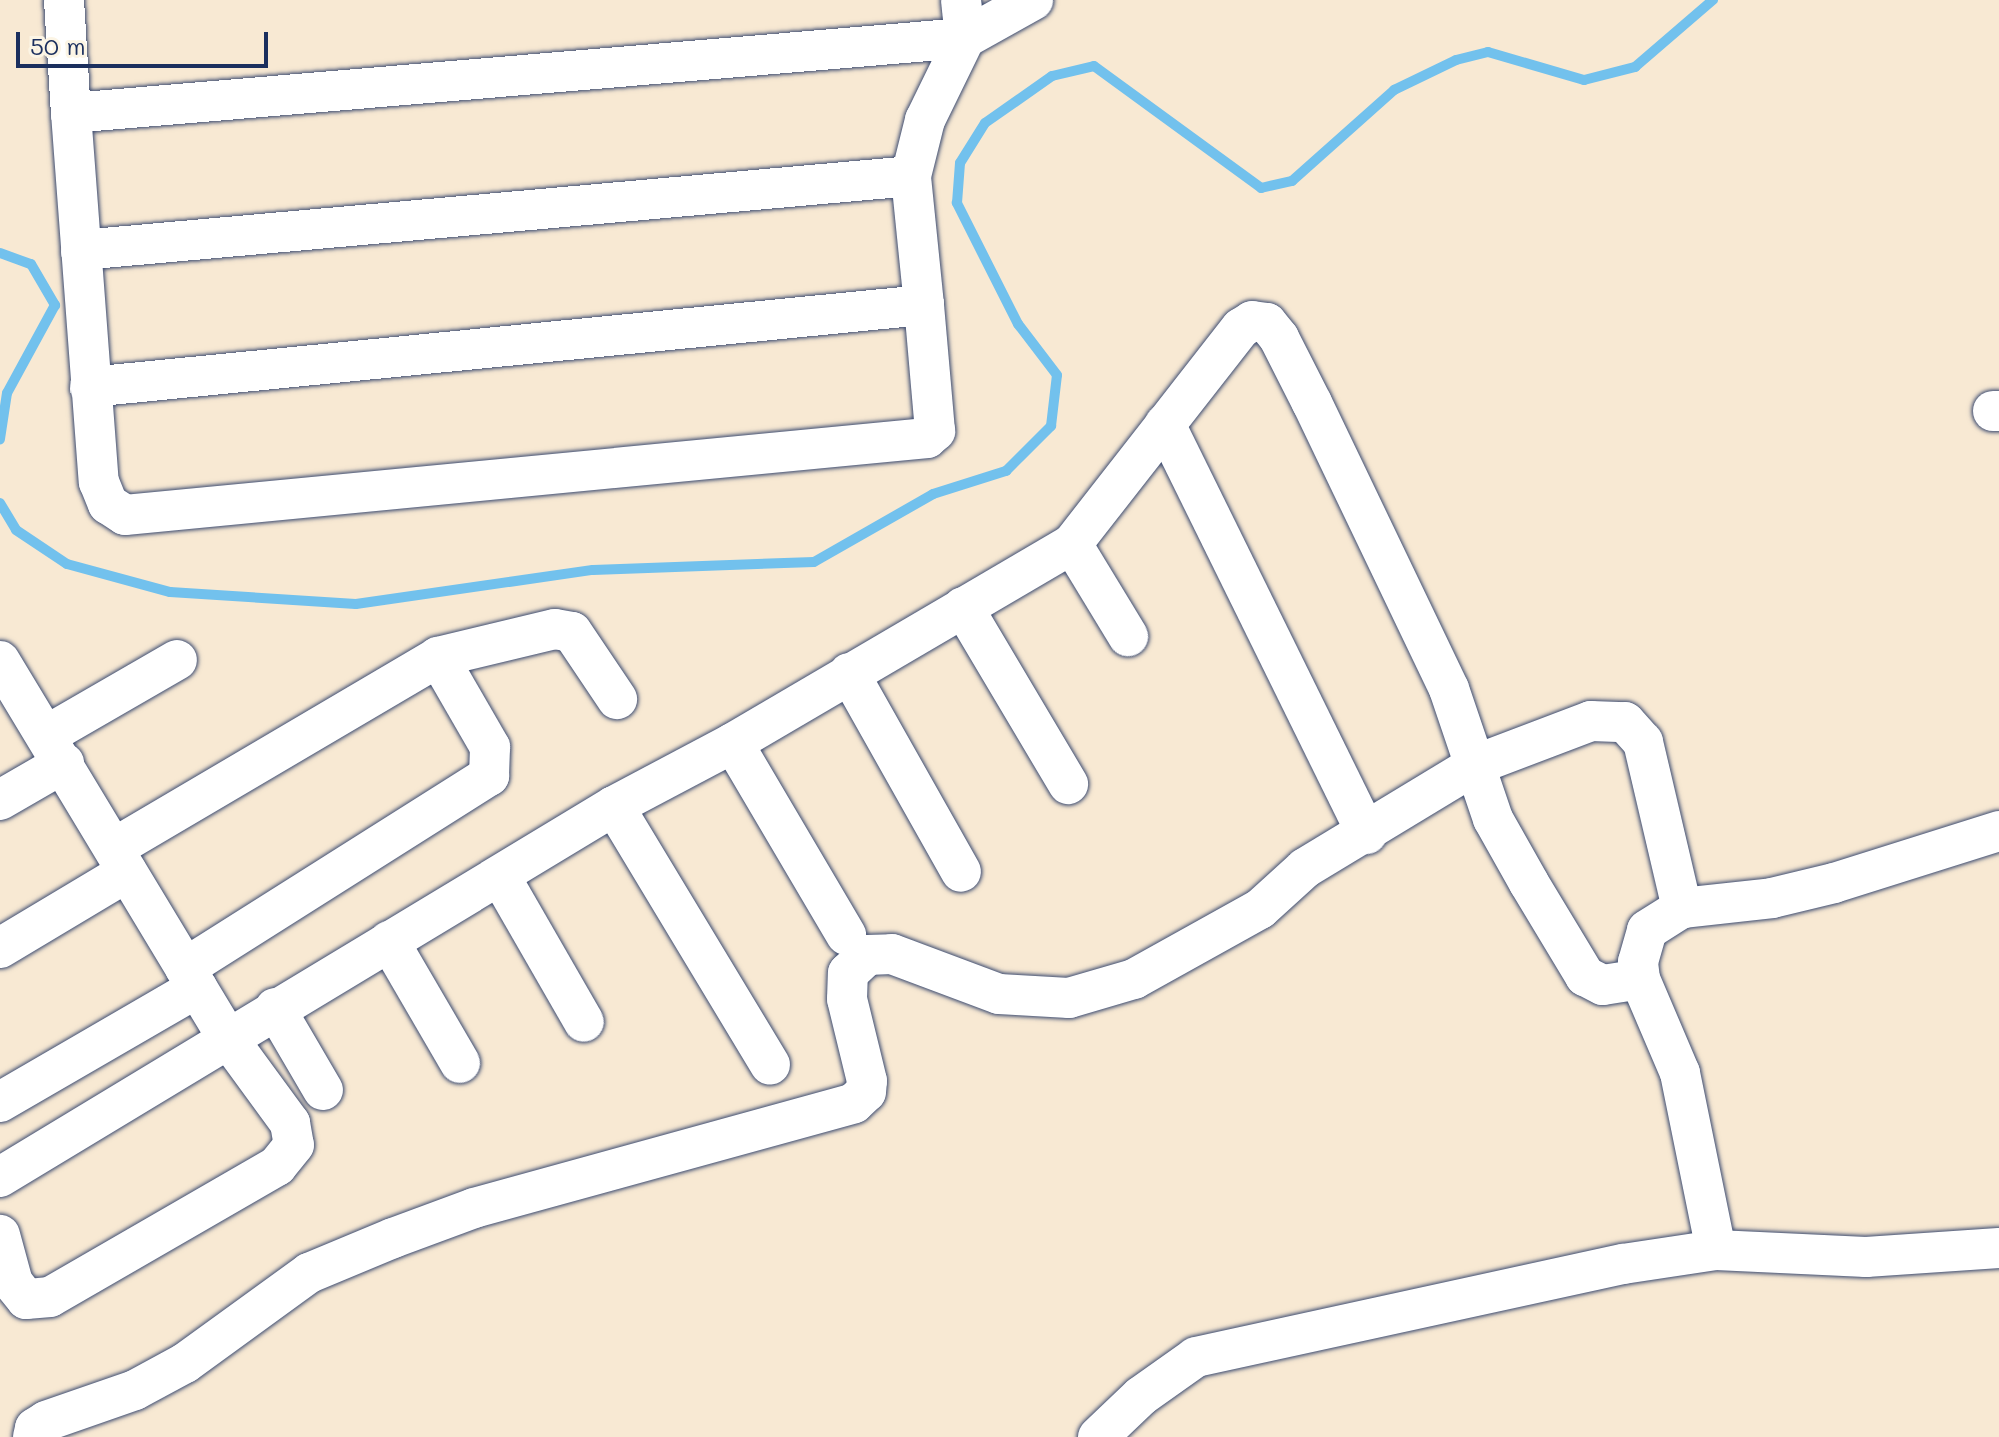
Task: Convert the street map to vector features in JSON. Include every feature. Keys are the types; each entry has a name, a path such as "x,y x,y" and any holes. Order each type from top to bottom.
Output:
{"street":[{"path":"64,0 99,482 108,504 125,515 912,440 935,431 911,176 937,86 963,19"},
{"path":"71,113 963,19 1033,0"},
{"path":"81,250 911,176"},
{"path":"90,387 924,305"},
{"path":"0,1177 227,1037 614,806 733,743 1072,544 1241,328 1252,321 1267,323 1312,403 1436,661 1493,819 1585,976 1603,985 1640,979"},
{"path":"1165,424 1367,834"},
{"path":"1072,544 1128,636"},
{"path":"963,607 1068,784"},
{"path":"0,948 120,860 438,657 555,629 572,632 617,699"},
{"path":"0,1102 191,978 489,776 490,747 438,657"},
{"path":"0,800 56,749 177,660"},
{"path":"0,661 56,749 227,1037 290,1123 294,1145 277,1166 50,1297 26,1299 13,1283 0,1235"},
{"path":"849,673 961,872"},
{"path":"33,1437 35,1428 46,1421 135,1390 185,1363 309,1273 393,1238 474,1208 854,1103 866,1092 867,1081 847,999 848,973 867,955 892,954 999,994 1069,998 1134,979 1232,927 1260,909 1305,868 1367,834 1475,765 1591,721 1625,722 1643,742 1682,908"},
{"path":"733,743 846,935"},
{"path":"614,806 770,1065"},
{"path":"1716,1250 1680,1073 1640,979 1638,962 1647,930 1682,908 1772,898 1834,883 1999,831"},
{"path":"500,876 584,1022"},
{"path":"389,941 460,1063"},
{"path":"275,1008 323,1090"},
{"path":"1098,1437 1141,1396 1196,1357 1623,1264 1716,1250 1866,1257 1999,1248"}],"waterway":[{"path":"0,503 16,530 67,564 170,592 356,604 593,570 814,562 933,494 1006,471 1051,426 1057,375 1018,324 957,203 960,163 985,123 1052,76 1094,66 1261,188 1292,181 1394,90 1456,60 1488,52 1584,80 1635,67 1713,0"},
{"path":"0,253 31,264 55,305 7,393 0,439"}]}
